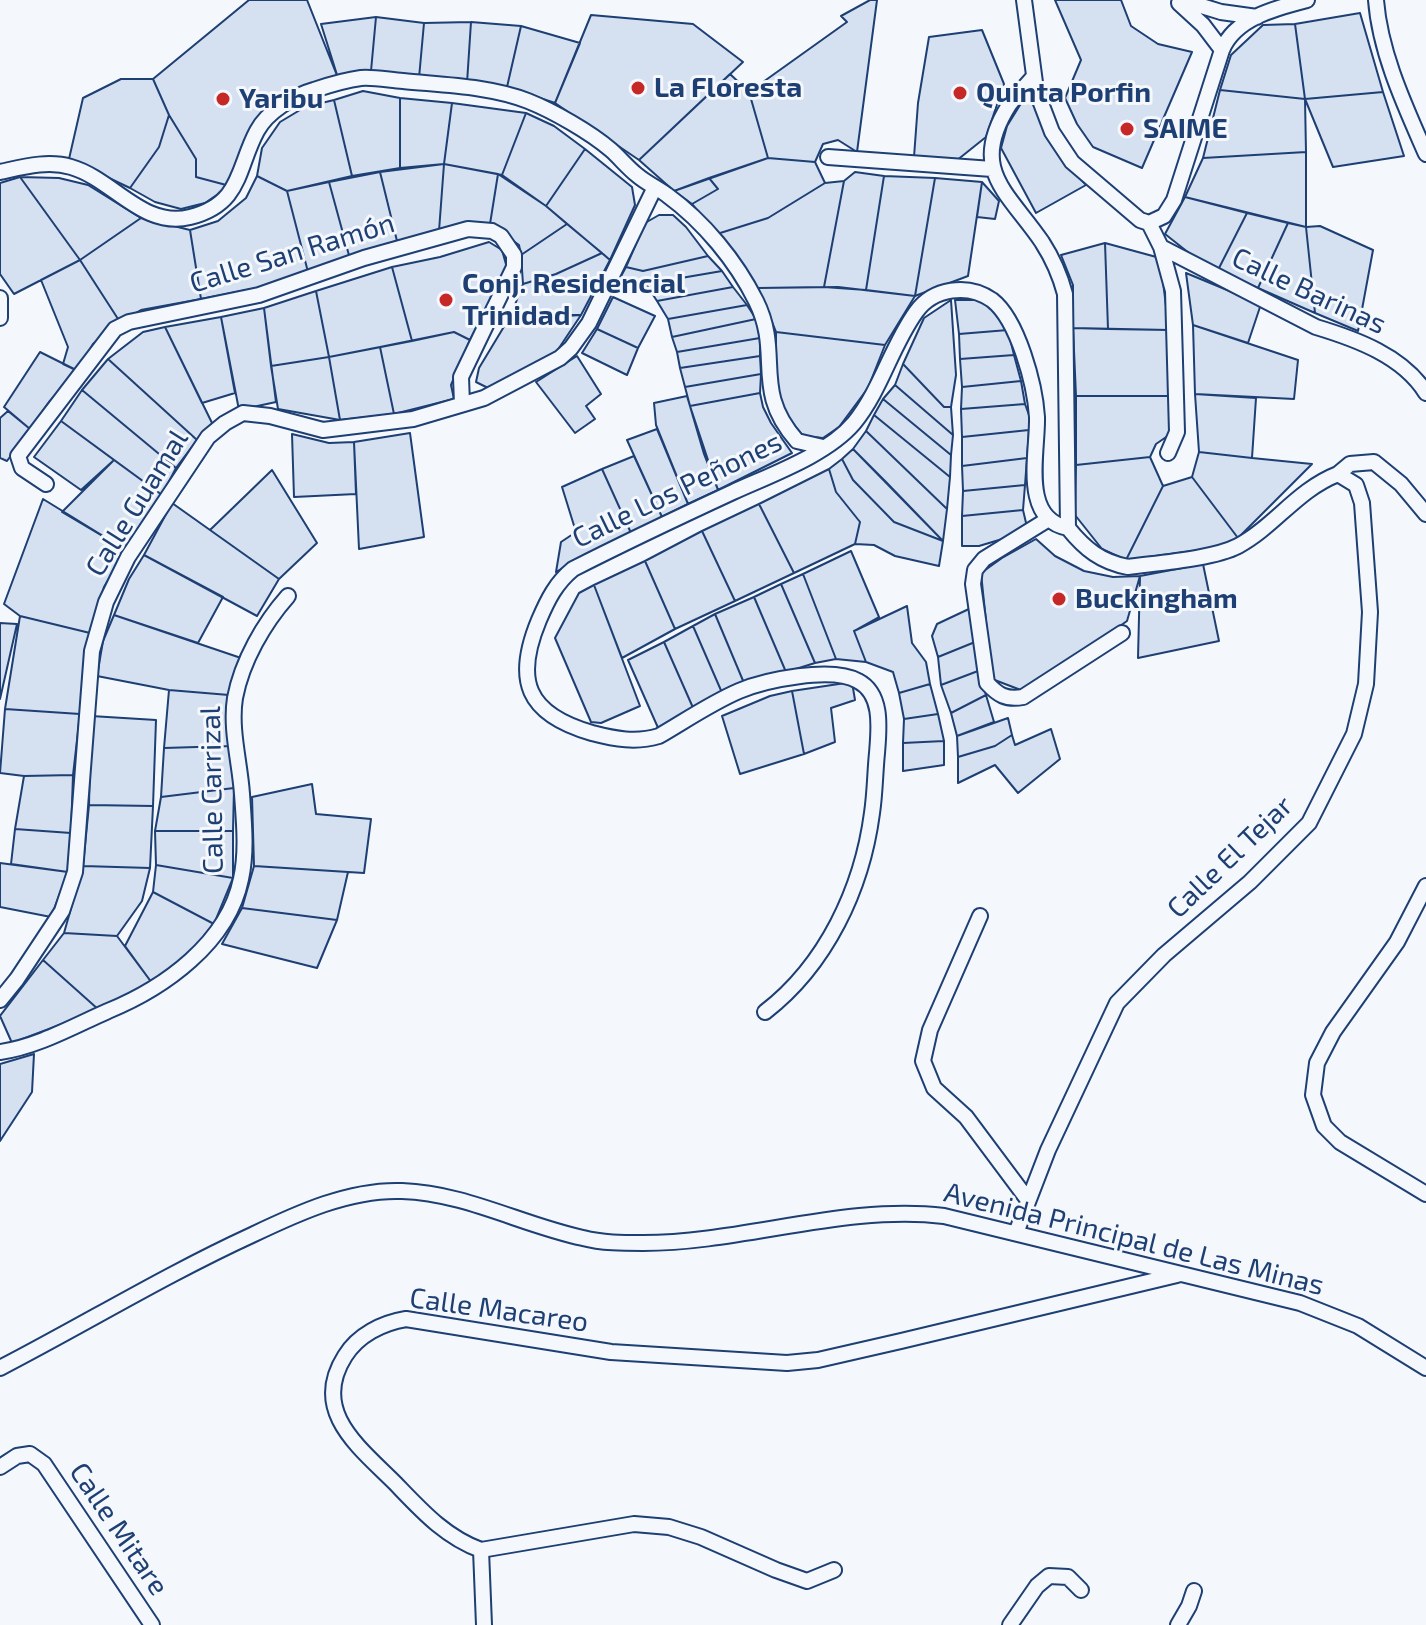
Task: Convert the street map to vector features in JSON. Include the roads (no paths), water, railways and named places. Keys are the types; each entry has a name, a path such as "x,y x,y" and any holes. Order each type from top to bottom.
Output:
{"street":[{"path":"1024,0 1036,90 1052,132 1072,162 1140,220 1149,223 1164,216 1174,200 1222,50 1233,30 1258,17 1307,0"},
{"path":"1176,0 1203,25 1222,50"},
{"path":"1182,0 1221,12 1258,17"},
{"path":"1376,0 1395,78 1426,154"},
{"path":"1034,76 1010,105 993,140 992,169 1007,197 1058,268 1065,294 1068,528 1082,545 1105,562 1128,567 1202,557 1238,546 1317,482 1338,474 1350,464 1374,462 1401,484 1426,514"},
{"path":"0,172 43,165 72,167 89,174 157,217 188,218 218,204 230,192 241,176 257,131 268,116 301,94 362,78 451,85 528,101 609,148 637,175 684,210 729,257 763,315 769,336 769,384 777,414 797,441 824,448"},
{"path":"828,157 992,169"},
{"name":"Calle Guamal","path":"0,1000 56,921 75,872 92,651 106,602 128,557 208,437 243,413 270,416 323,430 413,419 484,398 560,358 589,323 655,187"},
{"path":"1149,223 1161,247 1173,291 1177,432 1168,453"},
{"name":"Calle San Ramón","path":"46,484 22,468 18,456 115,329 129,322 259,295 364,258 456,231 492,231 509,245 514,255 514,267 461,377 462,404"},
{"name":"Calle Barinas","path":"1161,247 1316,327 1394,359 1426,393"},
{"name":"Calle Los Peñones","path":"765,1012 802,979 827,943 852,891 872,816 879,733 873,695 859,681 847,676 823,674 740,690 659,736 644,741 589,732 562,722 539,703 529,689 525,672 529,645 552,592 573,569 824,448 852,425 872,397 916,311 944,292 972,291 994,302 1011,323 1029,375 1037,416 1034,476 1037,496 1047,520"},
{"path":"0,298 0,318"},
{"name":"Calle El Tejar","path":"1016,1233 1048,1150 1117,1003 1164,955 1250,882 1309,823 1354,734 1366,684 1370,612 1362,503 1356,485 1338,474"},
{"path":"1068,528 1047,520 984,559 975,570 973,584 987,683 998,695 1011,699 1023,697 1122,633"},
{"name":"Calle Carrizal","path":"0,1052 33,1043 148,992 183,967 220,926 236,895 243,868 244,825 235,733 235,699 256,645 273,613 288,596"},
{"path":"1426,886 1397,942 1333,1032 1317,1063 1313,1095 1324,1126 1340,1142 1426,1194"},
{"path":"980,916 930,1030 923,1061 934,1088 966,1117 1028,1200"},
{"name":"Avenida Principal de Las Minas","path":"0,1368 195,1261 285,1219 365,1193 401,1191 436,1196 583,1238 615,1243 763,1232 832,1220 913,1212 971,1221 1300,1303 1358,1326 1426,1368"},
{"name":"Calle Macareo","path":"481,1550 446,1532 428,1517 353,1442 337,1415 332,1398 339,1365 350,1349 377,1327 406,1319 611,1352 787,1363 818,1360 1181,1274"},
{"name":"Calle Mitare","path":"0,1467 17,1456 30,1454 44,1464 152,1625"},
{"path":"484,1625 481,1550 634,1524 669,1527 701,1537 807,1581 834,1570"},
{"path":"1010,1625 1037,1586 1049,1576 1068,1577 1081,1590"},
{"path":"1178,1625 1194,1591"}],"place":[{"name":"La Floresta","path":"638,88"},
{"name":"Quinta Porfin","path":"960,93"},
{"name":"Yaribu","path":"223,99"},
{"name":"SAIME","path":"1127,129"},
{"name":"Conj. Residencial Trinidad","path":"446,300"},
{"name":"Buckingham","path":"1059,599"}]}
